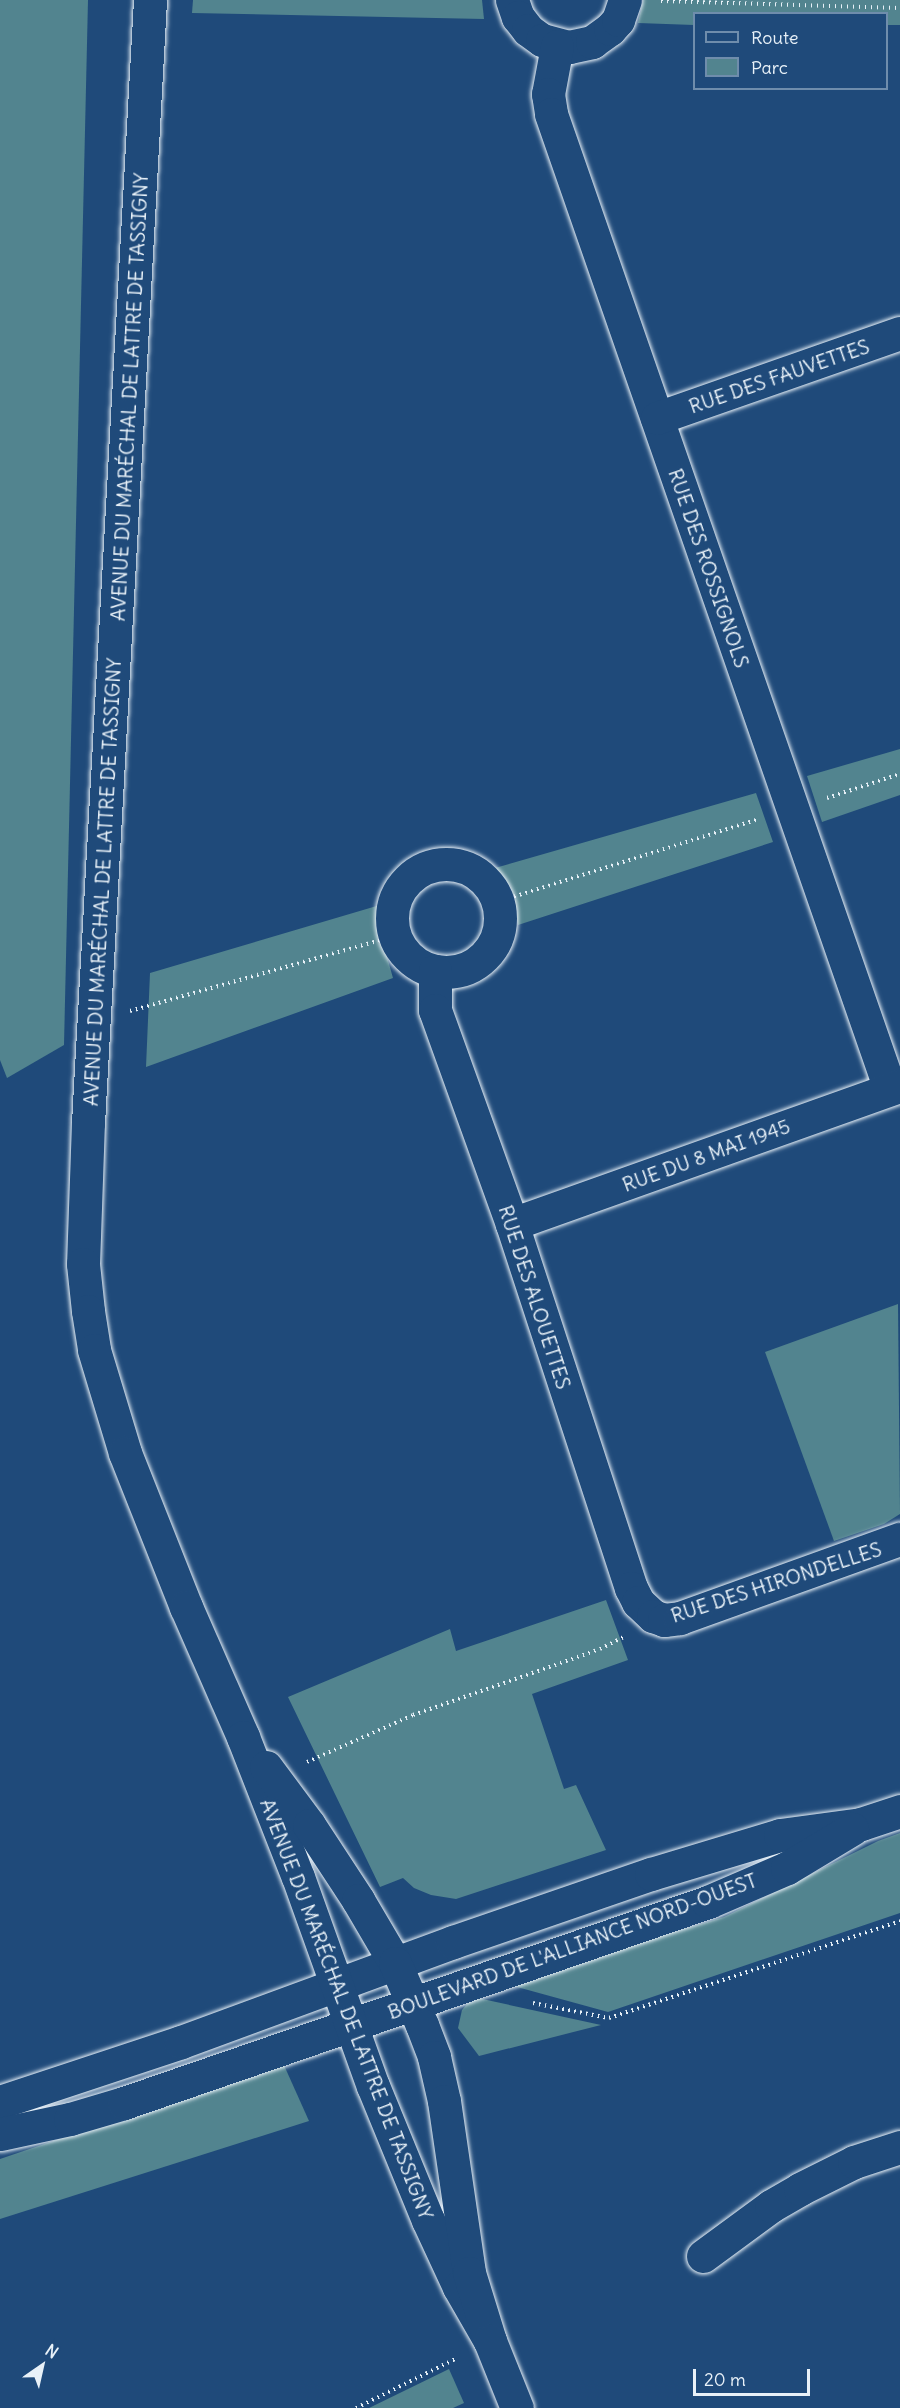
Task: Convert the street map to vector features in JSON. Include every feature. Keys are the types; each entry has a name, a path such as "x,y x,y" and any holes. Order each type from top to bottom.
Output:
{"street":[{"name":"AVENUE DU MARÉCHAL DE LATTRE DE TASSIGNY","path":"150,0 96,1020 88,1133 83,1264 94,1350 125,1453 186,1607 243,1737 350,2026 428,2220 459,2287 490,2341"},
{"path":"512,0 518,16 528,30 542,40 557,46 580,45 601,37 618,20 625,0"},
{"name":"RUE DES ROSSIGNOLS","path":"557,46 548,94 551,114 792,809 895,1087"},
{"name":"RUE DES FAUVETTES","path":"657,418 900,333"},
{"path":"454,865 478,874 490,887 497,902 500,921 495,939 485,954 471,966 453,972 435,971 418,964 404,952 395,936 392,920 394,902 401,887 413,874 429,866 454,865"},
{"name":"RUE DES ALOUETTES","path":"435,971 435,1010 512,1224 631,1588 638,1602 652,1616"},
{"name":"RUE DU 8 MAI 1945","path":"512,1224 895,1087"},
{"name":"RUE DES HIRONDELLES","path":"652,1616 664,1620 680,1618 900,1539"},
{"name":"AVENUE DU MARÉCHAL DE LATTRE DE TASSIGNY","path":"243,1737 315,1834 395,1964 413,2003 434,2057 444,2101 469,2272 490,2341 517,2408"},
{"name":"BOULEVARD DE L'ALLIANCE NORD-OUEST","path":"0,2102 181,2042 651,1874 780,1835 861,1824 900,1811"},
{"name":"BOULEVARD DE L'ALLIANCE NORD-OUEST","path":"0,2134 70,2119 124,2103 708,1902 787,1868 861,1824"},
{"path":"703,2256 771,2206 800,2189 854,2162 900,2147"}],"path":[{"path":"655,0 900,9"},
{"path":"497,902 900,774"},
{"path":"96,1020 395,936"},
{"path":"302,1764 413,1715 600,1649 630,1634 652,1616"},
{"path":"526,2001 609,2018 900,1921"},
{"path":"356,2408 490,2341"}],"green space":[{"path":"0,0 88,0 64,1045 7,1078 0,1060"},
{"path":"193,0 482,0 484,19 192,13"},
{"path":"643,0 900,0 900,25 888,25 888,12 693,12 693,25 638,23"},
{"path":"900,749 900,795 822,822 807,776"},
{"path":"756,793 773,842 518,925 514,896 495,868"},
{"path":"380,905 378,925 393,978 146,1067 150,973"},
{"path":"898,1304 900,1514 884,1524 834,1541 765,1352"},
{"path":"606,1600 628,1660 532,1694 564,1789 576,1785 606,1850 456,1899 431,1895 414,1888 403,1878 380,1887 288,1697 450,1629 456,1651"},
{"path":"900,1833 900,1913 608,2012 503,1983 724,1917 878,1841"},
{"path":"473,1997 601,2025 479,2056 458,2028 462,2010"},
{"path":"283,2063 309,2121 0,2219 0,2159"},
{"path":"449,2369 464,2403 453,2408 369,2408"}]}
